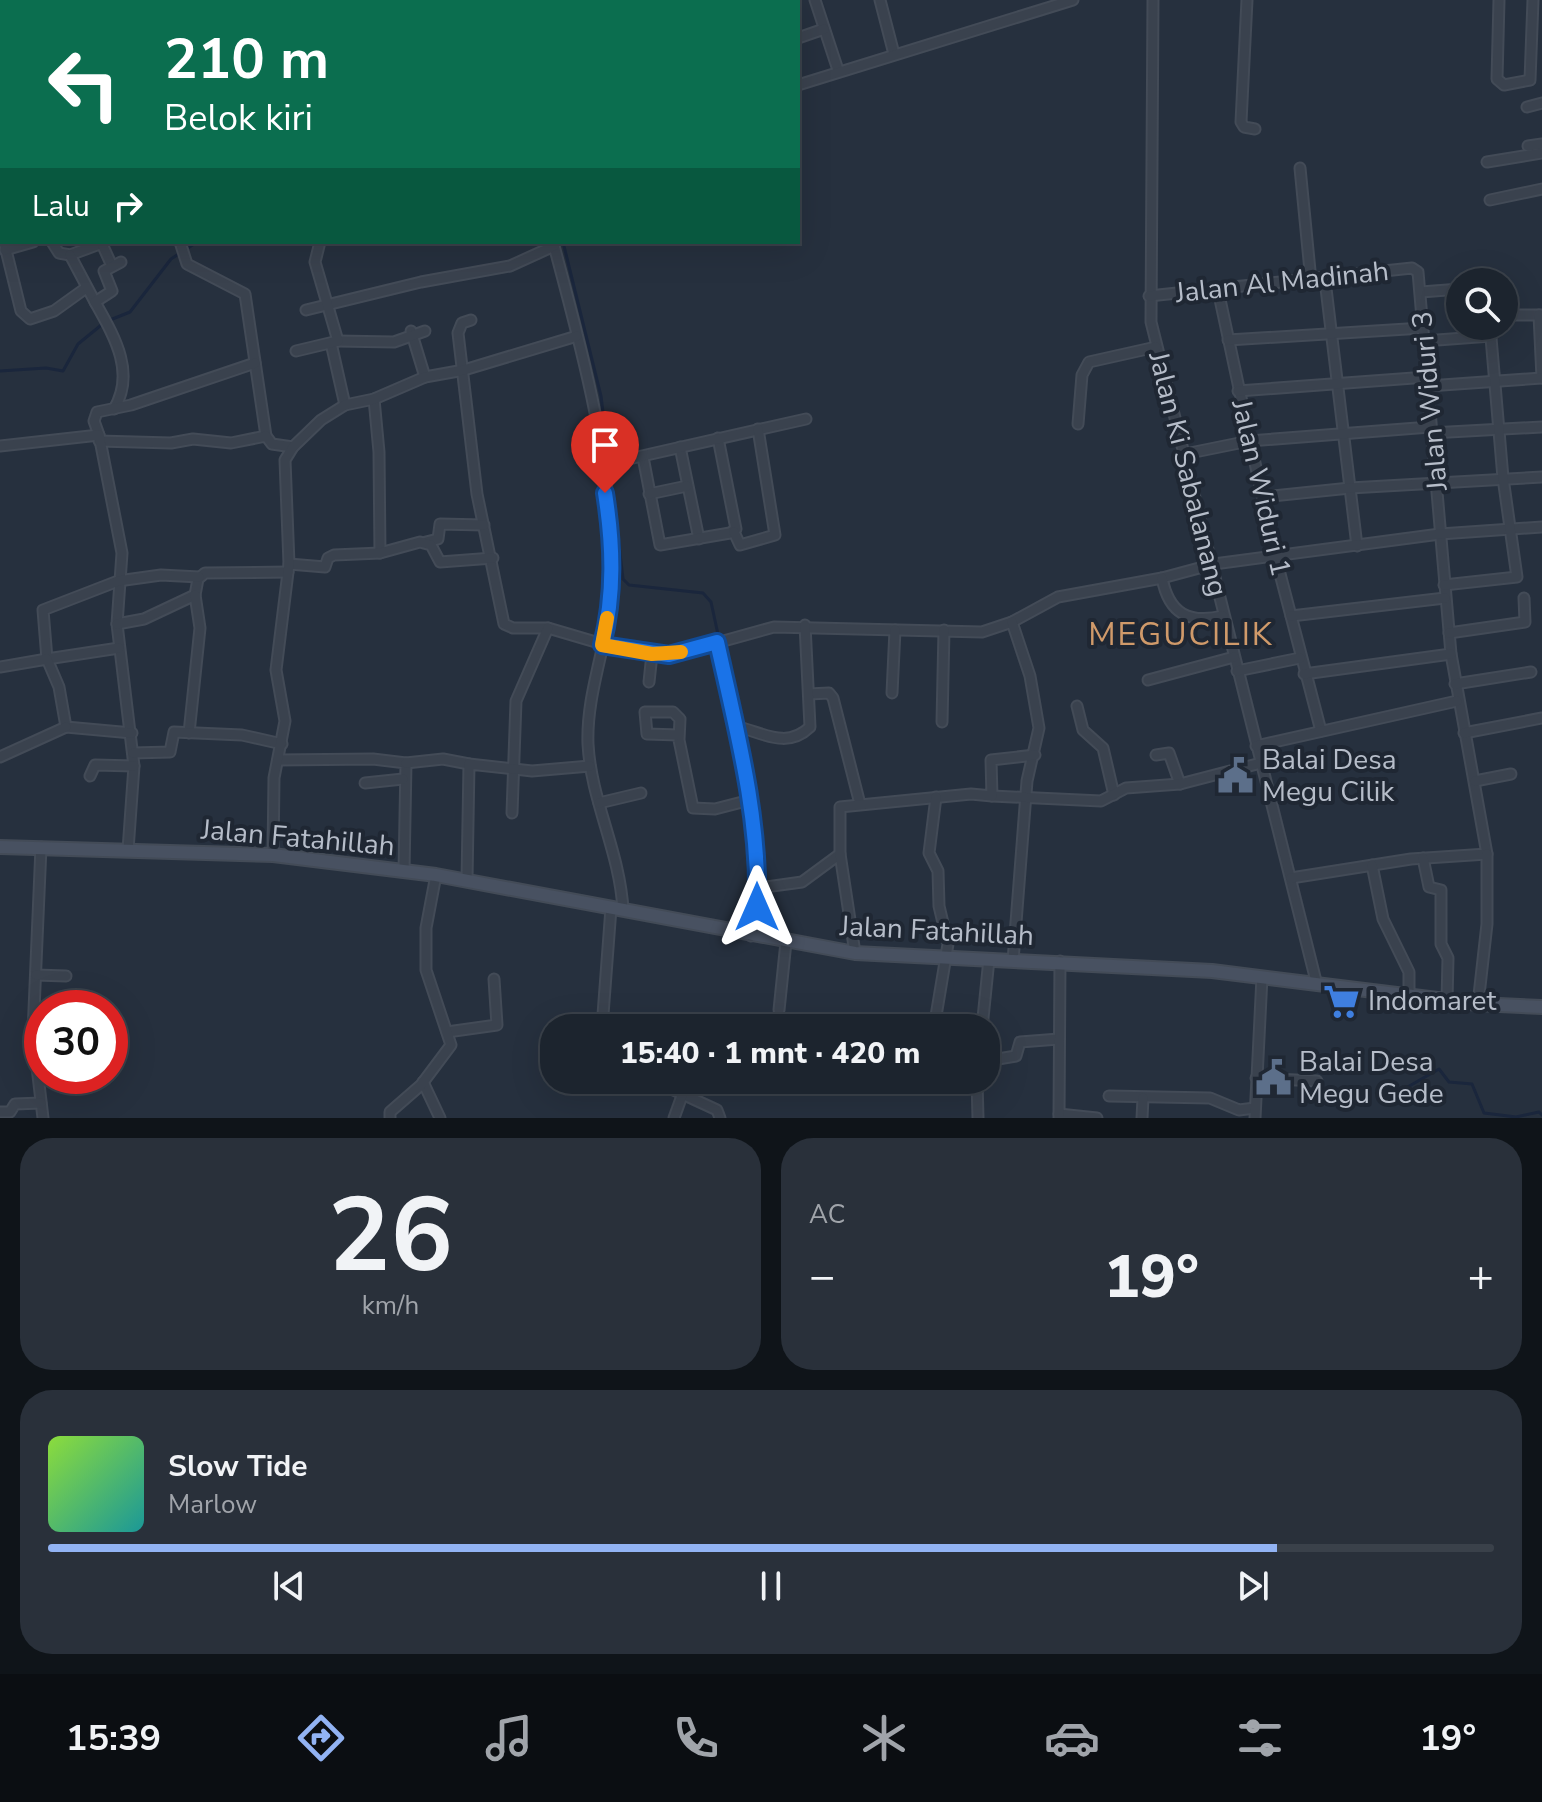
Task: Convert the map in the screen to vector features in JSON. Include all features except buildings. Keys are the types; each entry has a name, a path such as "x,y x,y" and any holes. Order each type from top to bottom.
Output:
{"street":[{"path":"815,0 838,70"},
{"path":"880,0 894,54"},
{"path":"800,84 838,70 1073,0"},
{"name":"Jalan Ki Sabalanang","path":"1153,0 1149,296 1156,347 1214,564 1223,616 1317,985"},
{"path":"1247,0 1241,122 1244,127 1255,129"},
{"path":"1499,0 1497,79 1504,85 1530,80 1533,0"},
{"path":"800,37 824,29"},
{"path":"1527,107 1542,103"},
{"path":"1528,146 1542,144"},
{"path":"1487,162 1542,153"},
{"path":"1300,168 1311,281"},
{"path":"1490,200 1542,189"},
{"path":"53,244 59,253 70,255 101,244"},
{"path":"95,302 112,291 104,275 116,264 105,244"},
{"path":"319,244 315,250 315,262 328,304 345,405"},
{"path":"306,310 510,266 554,244 609,463 610,604 591,708 590,766 616,855 617,909 604,1014"},
{"path":"5,246 21,311 30,319 54,311 86,288"},
{"path":"182,249 193,268 218,277 245,294 266,436 272,444 293,447"},
{"path":"70,255 106,322 123,362 122,395 114,409"},
{"name":"Jalan Al Madinah","path":"1149,296 1416,269"},
{"name":"Jalan Widuri 3","path":"1416,269 1421,292 1451,654 1457,701 1487,854 1487,924 1478,1004"},
{"path":"1325,280 1357,546"},
{"name":"Jalan Widuri 1","path":"1218,290 1275,553 1321,731"},
{"path":"1421,292 1446,290"},
{"path":"1238,391 1542,378 1540,315 1518,315"},
{"path":"471,320 462,323 458,333 484,525 505,626 551,629 602,645 652,654 684,652 774,627 805,625 982,632 1012,622 1058,597 1162,578 1214,564 1275,553 1357,546 1440,534 1542,527"},
{"path":"1228,340 1423,328"},
{"path":"296,351 334,342 382,343 425,331"},
{"path":"412,333 425,377"},
{"path":"273,855 278,760 285,715 276,670 289,568 285,460 293,447 321,420 345,405 374,399 425,377 464,370 577,336"},
{"path":"1424,341 1446,338"},
{"path":"1444,585 1517,577 1503,478 1491,340"},
{"path":"1078,424 1082,375 1089,362 1156,347"},
{"path":"128,850 134,766 117,624 121,543 111,512 94,415 255,363"},
{"path":"374,399 379,452 380,553"},
{"path":"609,463 806,419"},
{"path":"1185,454 1249,441 1345,433 1542,427"},
{"path":"718,438 734,532 740,545 775,535 758,429"},
{"path":"0,446 31,440 99,438 171,443 193,439 231,443 266,436"},
{"path":"680,447 699,539"},
{"path":"643,457 660,545 734,532"},
{"path":"1263,497 1350,488 1542,477"},
{"path":"649,494 687,486"},
{"path":"66,727 59,687 47,659 43,610 46,606 118,581 161,575 199,577 208,572 325,567 330,556 380,553 438,539 440,524 484,525"},
{"path":"426,542 434,548 440,562 493,558"},
{"path":"189,733 200,628 195,595 199,577"},
{"path":"1162,578 1167,599 1179,613 1201,620 1223,616"},
{"path":"117,624 144,619 195,595"},
{"path":"1291,616 1445,598"},
{"path":"1449,633 1525,622 1524,598"},
{"path":"1012,622 1038,711 1035,755 1027,781 1013,961"},
{"path":"738,727 779,740 799,736 810,727 805,625"},
{"path":"512,813 511,770 516,701 551,629"},
{"path":"892,693 895,630"},
{"path":"942,722 944,630"},
{"path":"719,641 738,727 761,888 751,936"},
{"path":"0,667 119,648"},
{"path":"649,682 652,654"},
{"path":"1304,674 1451,654"},
{"path":"1148,680 1234,657"},
{"path":"1237,671 1300,658"},
{"path":"1455,684 1531,672"},
{"path":"809,694 830,693 833,698 860,804"},
{"path":"1256,746 1457,701"},
{"path":"1077,706 1083,730 1103,748 1114,795"},
{"path":"1464,733 1542,718"},
{"path":"0,757 66,727 132,733"},
{"path":"133,753 170,752 172,733 239,734 282,744"},
{"path":"679,735 693,808 715,809 750,800"},
{"path":"1156,755 1169,753 1180,784"},
{"path":"992,796 991,760 1035,755"},
{"path":"278,760 373,759 406,763 443,759 511,770 590,766"},
{"path":"404,871 407,824 403,779 406,763"},
{"path":"855,953 840,854 840,807 860,804 875,806 936,797 1096,801 1126,788 1180,784 1261,763"},
{"path":"467,880 469,764"},
{"path":"90,776 95,765 134,766"},
{"path":"1475,781 1511,774"},
{"path":"365,783 403,779"},
{"path":"599,803 641,793"},
{"path":"936,797 929,853 938,871 939,906 948,944 936,1014"},
{"name":"Jalan Fatahillah","path":"0,847 273,855 467,880 751,936 855,953 1060,961 1262,977 1447,1001 1542,1007"},
{"path":"41,847 33,1033 43,1118"},
{"path":"761,888 802,882 840,854"},
{"path":"1291,878 1423,858 1487,854"},
{"path":"1423,858 1429,887 1441,890 1441,944 1448,958 1447,1001"},
{"path":"1372,865 1383,919 1409,972 1409,996"},
{"path":"390,1118 390,1112 423,1082 449,1050 452,1041 430,988 425,949 436,875"},
{"path":"779,1010 786,942"},
{"path":"983,1014 989,959"},
{"path":"1060,961 1059,1116 1097,1118"},
{"path":"36,975 66,976"},
{"path":"1109,1096 1210,1098 1255,1113 1262,977"},
{"path":"447,1032 497,1025 494,979"},
{"path":"1000,1059 1016,1056 1020,1042 1059,1039"},
{"path":"1256,1078 1317,1081"},
{"path":"423,1082 440,1118"},
{"path":"674,1118 680,1094"},
{"path":"684,1094 717,1110 720,1118"},
{"path":"977,1094 978,1118"},
{"path":"1142,1118 1143,1098"},
{"path":"0,1112 10,1112 15,1104 41,1103"}],"waterway":[{"path":"0,371 46,368 63,371 78,344 105,322 130,312 171,259 194,244"},
{"path":"563,244 601,396 623,579 629,585 703,593 711,602 719,639"},
{"path":"1385,1100 1439,1069 1449,1082 1472,1084 1484,1113 1516,1117 1539,1112 1542,1115"}],"slow traffic":[{"path":"607,618 602,645 652,654 681,652"}],"place":[{"name":"Balai Desa Megu Cilik","path":"1236,776"},
{"name":"Indomaret","path":"1342,1001"},
{"name":"Balai Desa Megu Gede","path":"1273,1078"}],"district":[{"name":"MEGUCILIK","path":"1181,634"}],"route":[{"path":"605,493 612,550 612,586 602,645 669,655 717,642 750,800 757,863 757,907"}]}
